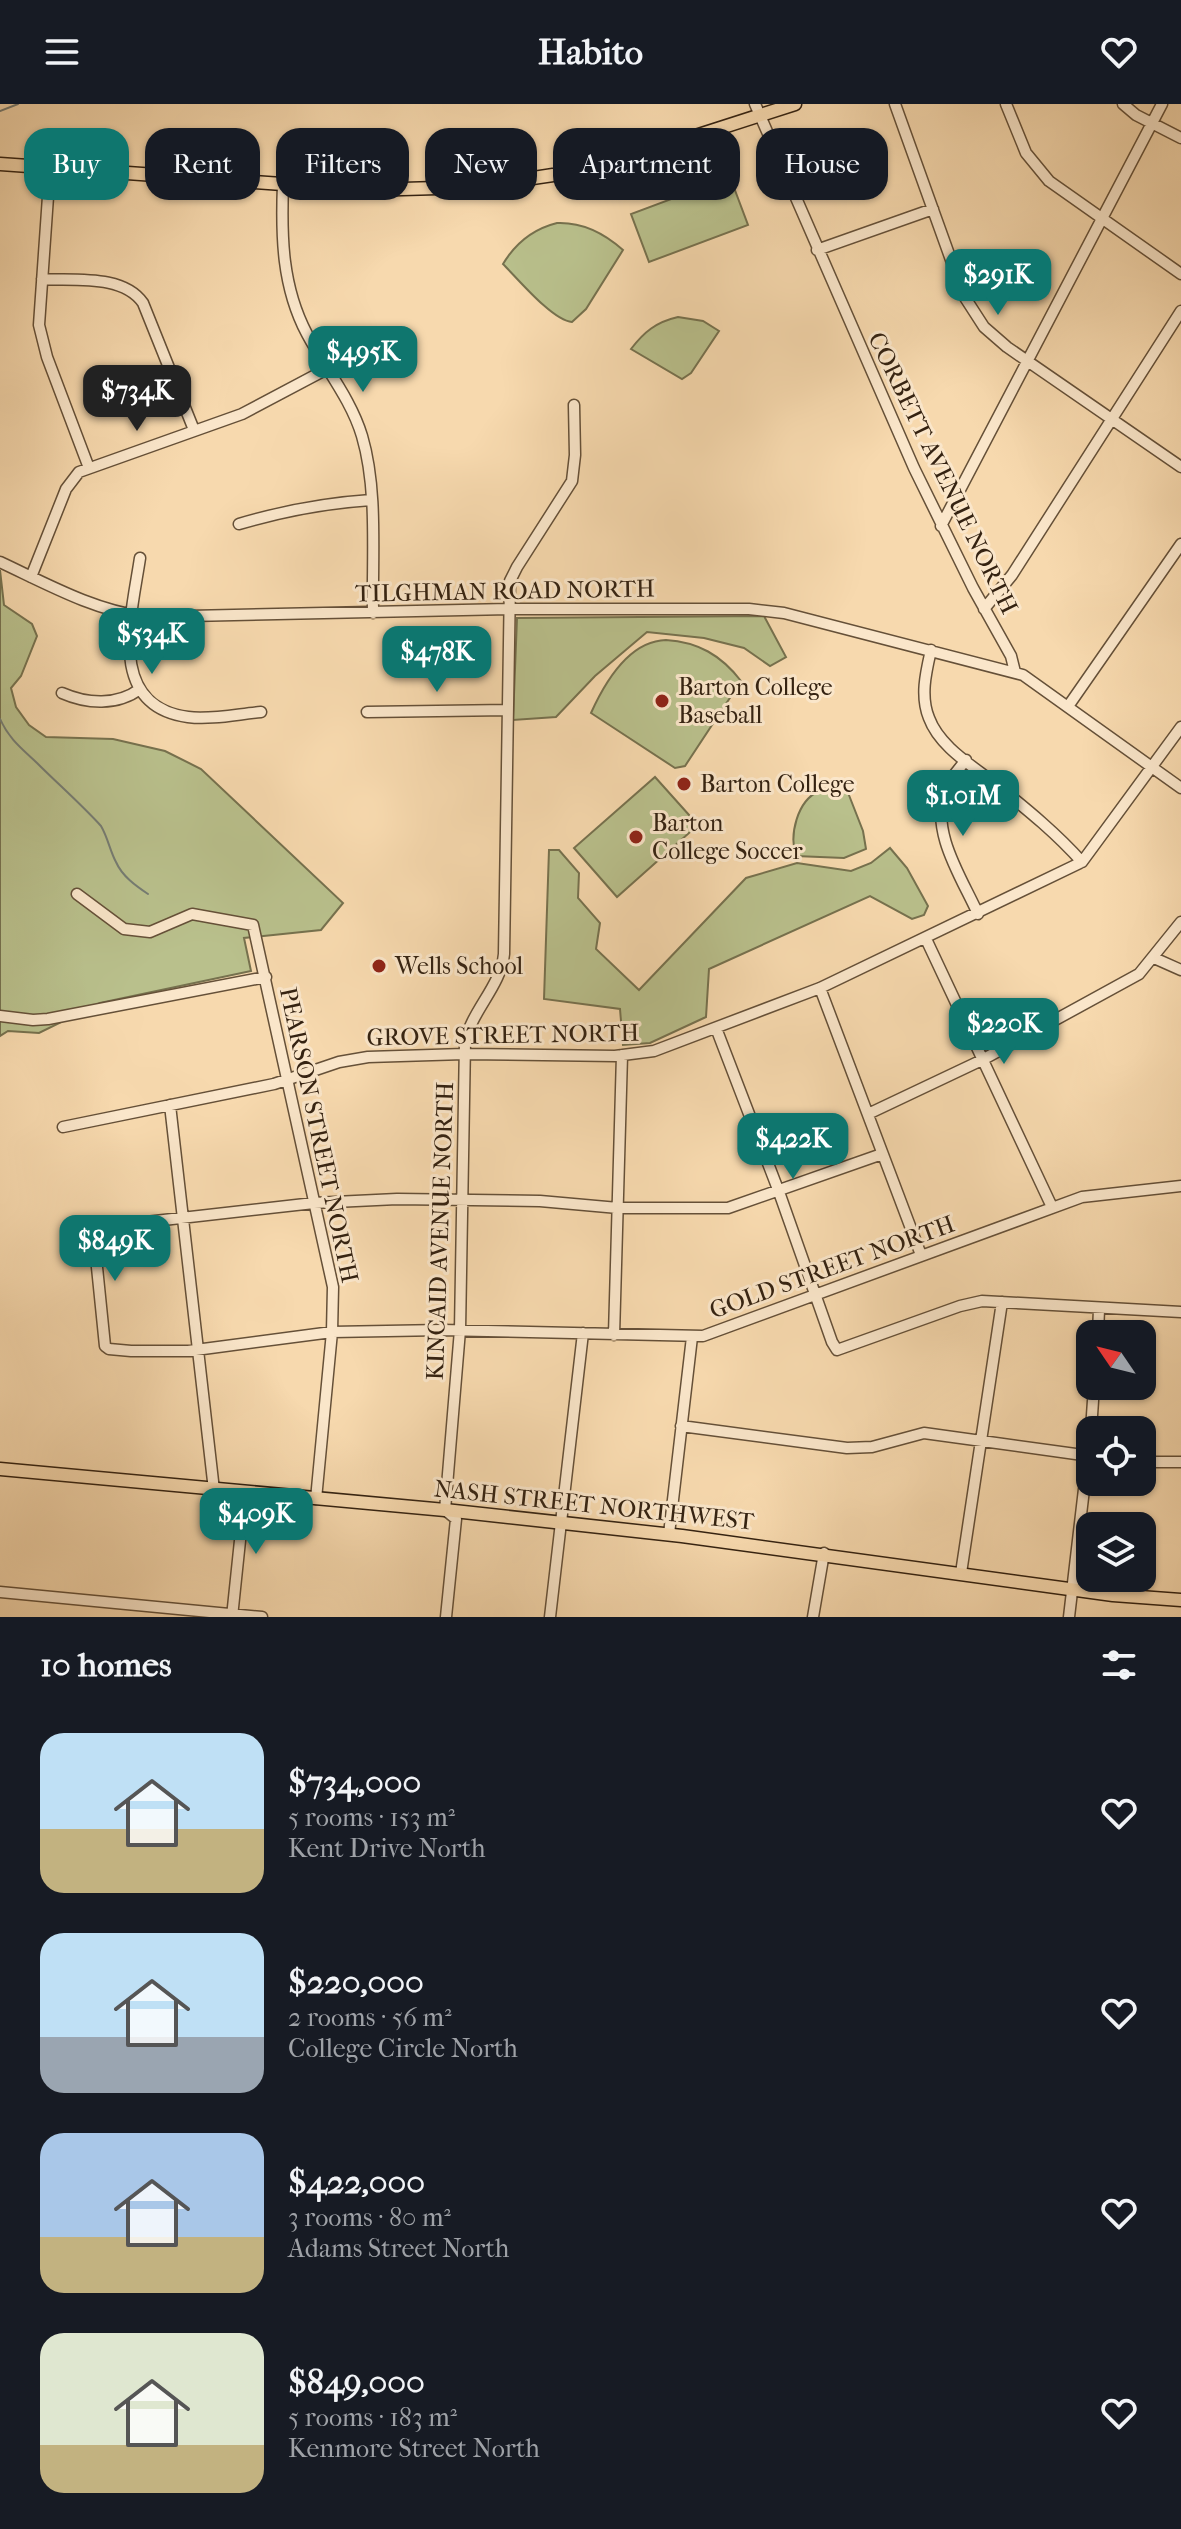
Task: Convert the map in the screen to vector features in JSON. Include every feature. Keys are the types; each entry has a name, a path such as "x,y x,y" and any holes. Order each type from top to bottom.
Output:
{"main road":[{"path":"409,190 520,181 618,161 757,110 795,104"},
{"path":"0,164 24,166"},
{"path":"129,173 276,184"},
{"name":"NASH STREET NORTHWEST","path":"0,1469 669,1534 1073,1589 1181,1600"}],"street":[{"path":"895,104 964,296 978,319 1007,347 1181,467"},
{"path":"1006,104 1026,153 1037,168 1062,192 1181,274"},
{"path":"1123,104 1136,115 1181,138"},
{"path":"941,526 1162,104"},
{"name":"CORBETT AVENUE NORTH","path":"757,110 941,526 1011,656 1015,672"},
{"path":"48,200 39,317 41,338 89,468"},
{"path":"282,200 285,268 295,308 354,413 369,465 373,613"},
{"path":"817,250 933,209"},
{"path":"42,279 120,285 136,294 143,303 194,430"},
{"path":"984,609 1012,575 1181,311"},
{"path":"31,577 66,489 75,475 242,414 327,369"},
{"name":"KINCAID AVENUE NORTH","path":"446,1617 456,1519 445,1510 460,1330 464,1054 473,1019 503,967 512,576 572,481 574,405"},
{"path":"239,524 280,511 326,503 371,500"},
{"path":"1069,705 1181,544"},
{"path":"140,558 129,661 140,689 155,704 185,716 261,712"},
{"name":"TILGHMAN ROAD NORTH","path":"0,562 91,605 132,616 168,618 509,609 762,610 1015,672"},
{"path":"931,650 925,687 929,719 944,741 1045,825 1082,862"},
{"path":"1015,672 1069,705 1181,788"},
{"path":"62,693 96,701 113,701 140,689"},
{"path":"367,712 508,710"},
{"name":"GROVE STREET NORTH","path":"63,1127 288,1080 339,1062 368,1057 622,1055 654,1051 820,988 1082,862 1181,727"},
{"path":"966,760 945,790 941,822 949,850 978,914"},
{"name":"PEARSON STREET NORTH","path":"77,894 124,929 150,932 192,914 253,925 333,1287 332,1332 316,1499"},
{"path":"868,1114 982,1060 1139,974 1181,922"},
{"path":"926,939 1052,1207"},
{"path":"1154,958 1181,970"},
{"path":"0,1016 48,1019 266,977"},
{"path":"820,988 921,1255"},
{"path":"716,1028 837,1350 982,1301 1181,1312"},
{"path":"614,1335 622,1055"},
{"path":"170,1105 214,1490"},
{"path":"184,1220 314,1203 397,1199 540,1201 618,1208 728,1208 882,1154"},
{"name":"GOLD STREET NORTH","path":"184,1220 93,1228 102,1332 108,1348 198,1350 332,1332 460,1330 692,1337 716,1332 1052,1207 1101,1194 1181,1186"},
{"path":"961,1573 1002,1302"},
{"path":"1099,1309 1099,1320"},
{"path":"550,1617 583,1333"},
{"path":"669,1534 692,1337"},
{"path":"681,1426 847,1448 872,1447 924,1433 1076,1454"},
{"path":"1156,1462 1181,1462"},
{"path":"232,1615 245,1493"},
{"path":"1069,1617 1084,1496"},
{"path":"813,1617 824,1553"},
{"path":"0,1592 262,1617"}],"green space":[{"path":"668,200 739,200 748,225 649,262 631,214"},
{"path":"557,223 575,224 592,230 623,250 586,309 572,322 555,315 503,264 526,238"},
{"path":"678,317 703,321 719,331 691,373 682,379 631,349 651,328"},
{"path":"0,570 4,605 32,624 37,636 21,676 11,688 16,707 29,725 46,737 113,739 165,751 201,769 343,903 321,930 244,938 251,971 100,1003 39,1033 8,1031 0,1036"},
{"path":"764,616 786,657 770,666 744,648 704,638 647,632 595,676 556,717 513,720 517,618"},
{"name":"Barton College Baseball","path":"666,640 699,647 717,657 741,681 685,766 675,768 591,713 611,677 630,655 653,642"},
{"name":"Barton College Soccer","path":"655,777 698,825 617,897 574,848"},
{"path":"845,785 863,831 866,849 844,858 796,856 794,829 805,802 822,790"},
{"path":"890,848 907,868 928,906 924,915 912,919 870,896 709,969 706,1017 650,1043 623,1045 620,1009 544,999 549,850 559,850 579,873 578,898 600,923 596,949 639,990 746,878 797,863 851,871 871,863"}],"waterway":[{"path":"0,111 18,104"},
{"path":"0,719 16,743 101,826 122,872 148,894"}],"place":[{"name":"Barton College Baseball","path":"662,701"},
{"name":"Barton College","path":"684,784"},
{"name":"Barton College Soccer","path":"636,837"},
{"name":"Wells School","path":"379,966"}]}
